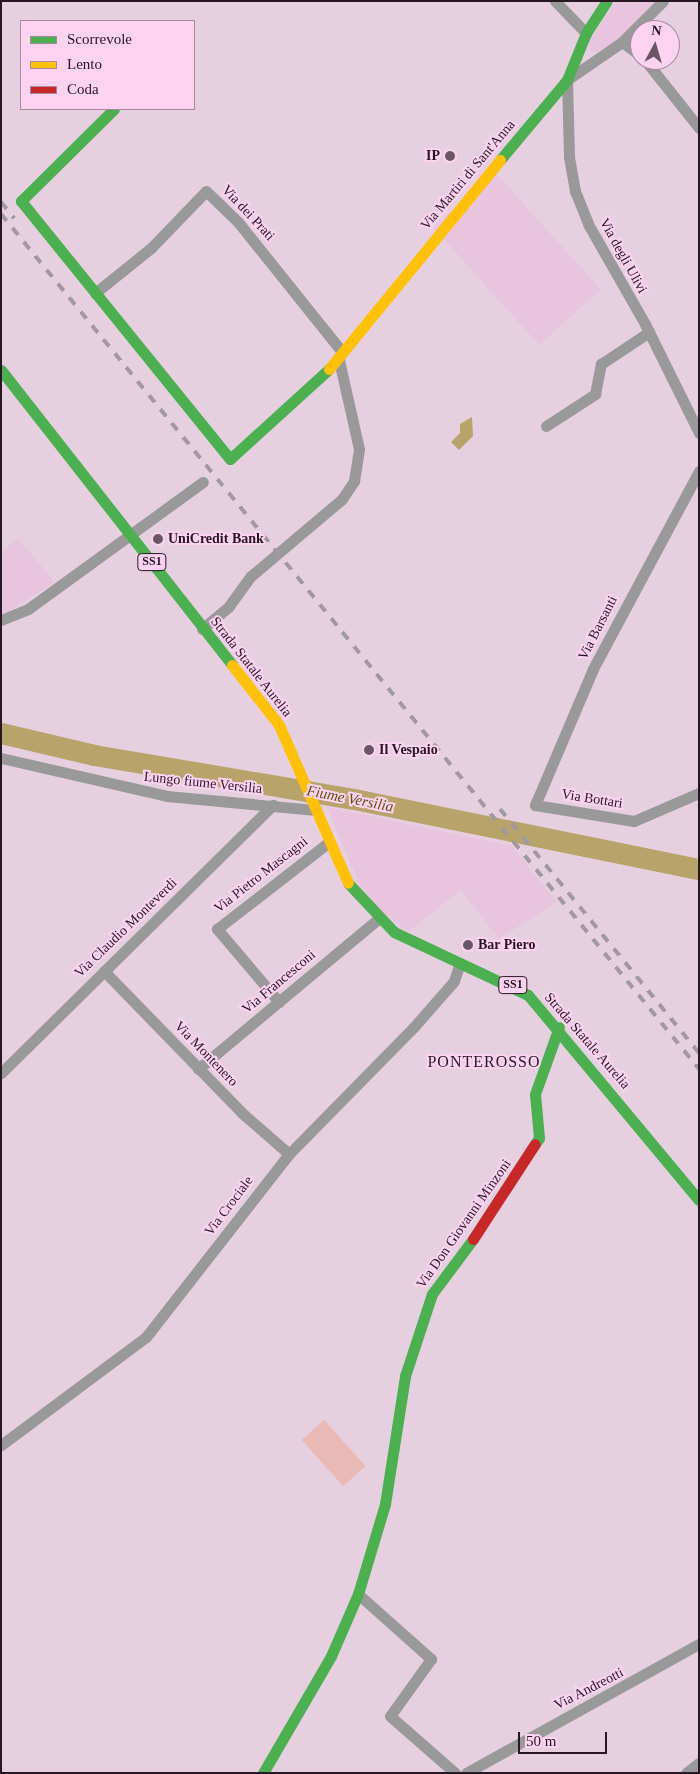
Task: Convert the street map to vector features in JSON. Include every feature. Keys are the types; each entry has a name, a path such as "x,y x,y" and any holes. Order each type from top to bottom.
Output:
{"street":[{"path":"555,1 586,33"},
{"name":"Via Martiri di Sant'Anna","path":"95,293 230,459 340,356 567,80 586,33 608,1"},
{"path":"567,80 622,42 663,1"},
{"path":"622,42 630,48"},
{"path":"653,70 699,128"},
{"name":"Via degli Ulivi","path":"567,80 575,191 604,258 649,332 699,433"},
{"path":"95,293 21,201 113,110"},
{"name":"Via dei Prati","path":"95,293 151,248 206,191 238,222 340,356"},
{"path":"546,426 595,394 601,364 649,332"},
{"path":"202,629 228,606 251,576 342,498 354,481 359,449 340,356"},
{"name":"Strada Statale Aurelia","path":"1,370 279,725 296,758 328,842 349,885 379,918 423,950 515,986 559,1027 699,1200"},
{"name":"Via Barsanti","path":"535,805 593,670 699,471"},
{"path":"1,620 28,609 203,482"},
{"name":"Lungo fiume Versilia","path":"1,758 158,795 273,805 315,806"},
{"name":"Via Bottari","path":"535,805 634,821 699,793"},
{"name":"Via Claudio Monteverdi","path":"1,1073 273,805"},
{"name":"Via Pietro Mascagni","path":"279,1002 217,928 328,842"},
{"name":"Via Francesconi","path":"198,1069 379,918"},
{"name":"Via Crociale","path":"1,1445 146,1337 289,1154 414,1028 454,981 460,963"},
{"name":"Via Montenero","path":"104,970 198,1069 289,1154"},
{"name":"Via Don Giovanni Minzoni","path":"263,1773 331,1656 358,1594 385,1504 399,1399 423,1317 436,1286 471,1243 539,1138 536,1094 559,1027"},
{"path":"358,1594 431,1659 390,1716 455,1773"},
{"name":"Via Andreotti","path":"466,1773 699,1644"},
{"path":"686,1773 699,1763"}],"shaded area":[{"path":"616,1 659,1 638,20 630,20 630,27 613,43 594,53 589,50 588,43"},
{"path":"495,172 601,289 539,345 433,228"},
{"path":"472,417 473,436 459,450 451,442 460,433 460,424"},
{"path":"18,538 55,582 1,616 1,552"},
{"path":"327,807 512,846 556,902 499,939 461,890 408,932 378,909 359,883"},
{"path":"324,1420 365,1466 343,1486 302,1440"}],"waterway":[{"name":"Fiume Versilia","path":"1,733 94,755 354,799 699,869"}],"railway":[{"path":"1,202 14,218"},
{"path":"1,214 699,1069"},
{"path":"500,809 699,1053"}],"traffic: fast":[{"path":"500,160 567,80 586,33 607,1"},
{"path":"113,110 21,201 230,459 329,369"},
{"path":"1,370 232,665"},
{"path":"348,883 394,932 528,995 699,1200"},
{"path":"535,1144 539,1138 535,1094 559,1027"},
{"path":"263,1773 331,1656 358,1594 385,1504 405,1376 432,1294 473,1239"}],"traffic: slow":[{"path":"329,369 500,160"},
{"path":"232,665 279,725 348,883"}],"traffic: jam":[{"path":"473,1239 535,1144"}],"place":[{"name":"IP","path":"450,156"},
{"name":"UniCredit Bank","path":"158,539"},
{"name":"Il Vespaio","path":"369,750"},
{"name":"Bar Piero","path":"468,945"}],"district":[{"name":"PONTEROSSO","path":"484,1062"}]}
